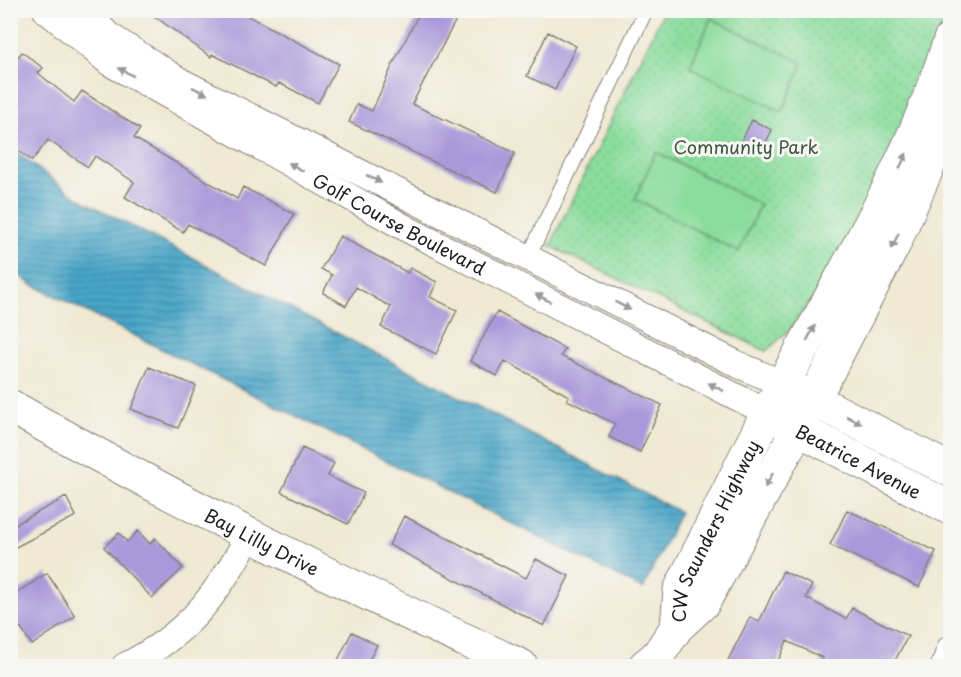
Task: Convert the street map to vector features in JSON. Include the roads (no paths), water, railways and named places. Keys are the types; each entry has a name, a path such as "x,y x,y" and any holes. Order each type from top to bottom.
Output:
{"main road":[{"name":"CW Saunders Highway","path":"677,627 681,590 783,384 892,184 926,108 951,40"},
{"name":"CW Saunders Highway","path":"677,627 703,603 798,429 893,246 951,110"},
{"name":"Beatrice Avenue","path":"783,384 951,470"},
{"name":"Bay Lilly Drive","path":"10,406 101,457 250,534 446,632 521,666"},
{"name":"Beatrice Avenue","path":"768,413 951,508"},
{"path":"645,666 658,656 677,627"}],"street":[{"name":"Golf Course Boulevard","path":"46,10 110,63 409,230 768,413"},
{"name":"Golf Course Boulevard","path":"84,10 108,35 180,81 740,365 783,384"},
{"path":"125,666 156,650 192,620 219,588 250,534"},
{"path":"944,666 951,649"}],"lane":[{"path":"528,258 646,10"}],"water":[{"path":"10,148 78,198 680,512 643,589 29,283 11,269"}],"park label":[{"name":"Community Park","path":"746,146"}]}
